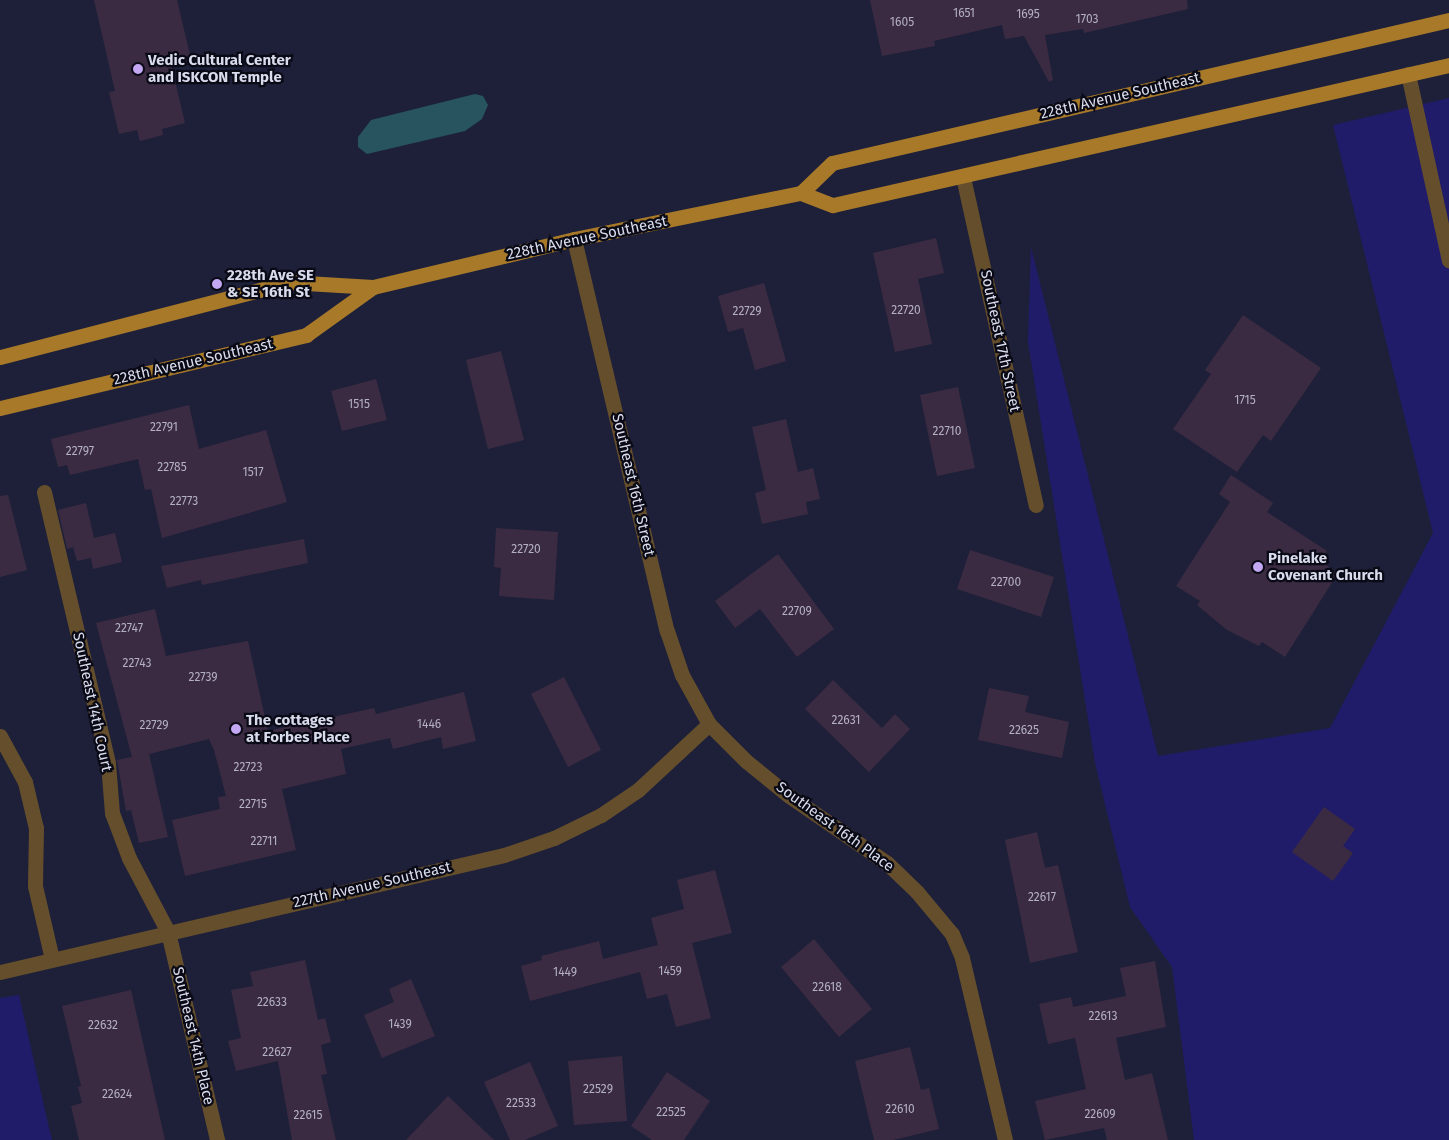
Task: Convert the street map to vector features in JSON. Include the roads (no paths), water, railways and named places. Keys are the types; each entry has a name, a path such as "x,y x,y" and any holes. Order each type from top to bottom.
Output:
{"main road":[{"name":"228th Avenue Southeast","path":"0,357 290,282 373,287 574,239 801,193 832,163 1449,20"},
{"path":"801,193 833,205 964,177 1449,65"},
{"name":"228th Avenue Southeast","path":"0,408 306,335 373,287"}],"street":[{"path":"1408,74 1449,261"},
{"name":"Southeast 17th Street","path":"964,177 1036,505"},
{"name":"Southeast 16th Street","path":"574,239 667,631 682,675 709,724"},
{"name":"Southeast 14th Court","path":"44,492 108,763 112,813 147,898 168,932"},
{"name":"227th Avenue Southeast","path":"0,972 504,855 554,838 601,815 638,790 709,724"},
{"name":"Southeast 16th Place","path":"709,724 788,795 888,863 917,892 952,934 962,958 1005,1140"},
{"path":"0,736 25,782 34,819 35,886 52,960"},
{"name":"Southeast 14th Place","path":"168,932 217,1140"}],"place":[{"name":"Vedic Cultural Center and ISKCON Temple","path":"138,69"},
{"name":"228th Ave SE & SE 16th St","path":"217,284"},
{"name":"Pinelake Covenant Church","path":"1258,567"},
{"name":"The cottages at Forbes Place","path":"236,729"}]}
